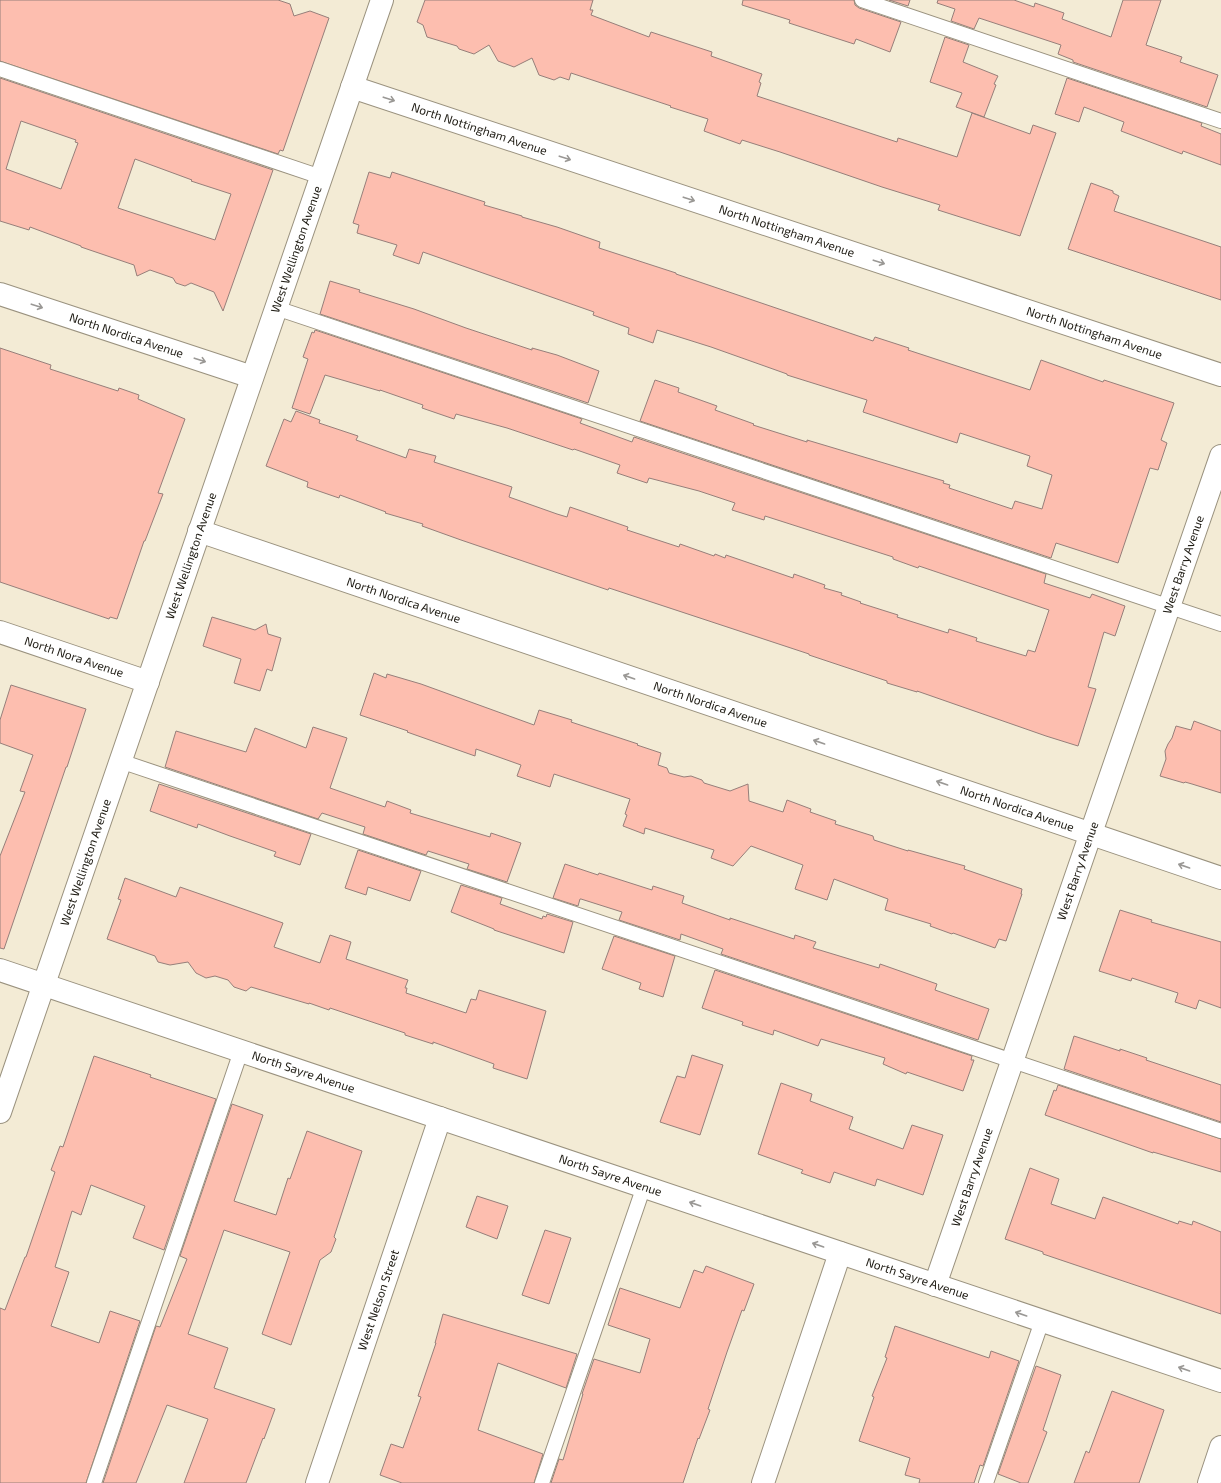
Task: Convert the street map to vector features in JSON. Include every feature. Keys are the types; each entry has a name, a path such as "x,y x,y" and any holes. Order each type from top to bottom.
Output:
{"street":[{"name":"West Wellington Avenue","path":"0,1112 382,0"},
{"name":"North Nottingham Avenue","path":"352,87 1221,375"},
{"name":"North Nordica Avenue","path":"0,294 252,377"},
{"name":"West Barry Avenue","path":"935,1285 1221,456"},
{"name":"North Nordica Avenue","path":"199,531 1221,878"},
{"name":"North Nora Avenue","path":"0,632 148,682"},
{"name":"North Sayre Avenue","path":"0,970 1221,1381"},
{"name":"West Nelson Street","path":"317,1483 440,1118"},
{"path":"763,1483 840,1253"},
{"path":"1209,1483 1221,1447"}],"lane":[{"path":"862,0 1221,120"},
{"path":"0,69 321,177"},
{"path":"276,308 1221,624"},
{"path":"120,761 1221,1131"},
{"path":"94,1483 241,1051"},
{"path":"542,1483 644,1186"},
{"path":"986,1483 1042,1321"}],"building":[{"path":"0,0 278,0 290,4 294,16 310,11 329,18 283,151 280,150 278,154 0,61"},
{"path":"425,0 593,0 590,10 593,10 591,15 649,37 651,32 712,52 711,56 762,74 757,96 897,142 898,138 957,157 972,113 1030,134 1033,125 1056,133 1020,236 938,210 940,205 742,140 740,144 704,131 708,119 670,107 671,106 571,73 569,80 560,77 554,80 539,75 532,58 514,67 498,61 489,45 474,54 459,49 457,46 427,37 423,25 417,22"},
{"path":"743,0 854,0 855,5 859,8 901,22 890,52 856,39 854,44 789,23 790,20 742,5"},
{"path":"889,0 910,0 908,6"},
{"path":"938,0 1014,0 1034,7 1035,3 1064,13 1062,19 1111,37 1123,0 1161,0 1146,45 1182,57 1180,62 1218,75 1207,107 1073,62 1073,60 1058,54 1061,45 979,18 974,29 951,21 955,9 937,3"},
{"path":"945,37 969,45 963,62 998,76 994,84 996,85 984,117 956,107 962,93 930,82"},
{"path":"0,78 273,170 223,311 214,292 191,283 185,286 176,283 173,278 150,270 137,276 134,265 81,247 30,227 29,230 0,221","holes":["21,121 76,140 75,142 78,143 61,189 6,169","135,159 192,180 191,181 231,194 215,240 118,208"]},
{"path":"1067,78 1202,123 1201,126 1221,134 1221,165 1183,151 1182,154 1121,131 1124,122 1084,107 1079,122 1055,114"},
{"path":"369,172 390,178 392,172 485,202 484,205 557,227 600,242 599,248 873,341 875,337 909,348 908,350 1030,390 1041,360 1103,382 1104,380 1174,403 1161,440 1167,443 1158,470 1150,468 1118,563 1056,543 1051,558 640,421 655,380 679,388 678,392 717,406 715,410 754,424 753,425 944,481 943,483 950,485 949,488 1012,509 1015,501 1042,509 1052,475 1027,466 1030,456 960,433 957,443 863,412 867,400 787,375 711,347 657,330 653,343 628,334 629,328 593,315 594,312 423,252 419,264 393,255 397,245 357,233 359,225 353,223"},
{"path":"1091,183 1113,191 1113,193 1119,196 1114,211 1221,247 1221,300 1068,249"},
{"path":"330,281 532,350 532,348 557,355 599,371 588,403 320,314"},
{"path":"315,330 582,419 580,423 632,442 634,437 1046,574 1044,583 1090,598 1092,594 1125,606 1115,636 1104,632 1088,687 1096,689 1078,746 917,691 887,683 887,681 809,654 609,588 608,590 461,540 422,526 423,524 385,513 386,512 340,495 339,498 307,487 308,482 266,466 284,419 291,422 296,411 320,420 319,423 358,436 356,440 406,458 409,449 436,456 434,462 512,487 509,497 557,514 567,517 570,507 628,527 627,530 679,547 680,544 714,556 715,554 725,558 726,555 793,578 794,574 825,585 824,588 842,593 841,595 861,602 860,603 898,615 897,617 948,633 949,629 977,638 976,641 1026,656 1028,650 1035,652 1049,610 919,566 918,568 893,559 893,557 765,516 764,520 732,510 735,503 699,491 649,478 647,483 617,473 620,465 574,449 573,450 507,428 456,414 454,419 422,408 423,405 380,390 325,375 310,414 292,408 308,359 303,357 312,332 314,333"},
{"path":"0,348 51,365 50,369 118,391 119,388 139,395 138,399 185,419 158,493 163,494 144,541 117,619 110,617 109,619 0,582"},
{"path":"212,617 255,630 266,624 268,634 281,638 272,671 267,669 260,691 234,683 241,659 203,646"},
{"path":"374,673 386,678 387,674 421,684 534,725 539,710 572,720 571,722 661,753 658,765 667,768 669,773 684,777 691,776 702,780 704,783 730,791 748,784 749,801 783,812 787,800 811,809 810,812 836,821 835,824 873,836 874,840 908,851 965,866 964,869 1022,889 1022,894 1006,941 999,939 995,948 930,926 931,924 885,910 888,899 834,879 827,900 795,889 803,865 751,846 733,866 711,858 714,850 645,828 644,834 623,826 630,799 554,774 550,787 517,776 521,765 476,749 475,756 360,715"},
{"path":"11,685 86,709 4,949 0,948 0,856 25,792 20,791 33,755 0,743 0,720"},
{"path":"1194,721 1221,731 1221,793 1160,776 1166,759 1165,751 1176,726 1191,730"},
{"path":"313,727 347,738 330,788 385,807 387,801 411,810 410,813 490,837 491,833 521,843 507,882 467,869 469,864 428,851 426,855 363,834 365,827 322,813 318,819 165,767 176,731 246,752 255,728 306,748"},
{"path":"159,784 311,834 300,865 274,856 276,852 198,824 197,828 150,811"},
{"path":"358,850 421,871 410,901 368,887 366,895 345,888"},
{"path":"565,864 652,890 653,886 684,896 682,903 730,920 730,918 794,939 795,935 816,942 813,948 879,968 880,964 937,984 935,990 989,1009 978,1040 721,954 723,949 681,934 680,940 619,920 622,912 581,899 578,906 553,898"},
{"path":"125,878 176,897 180,887 283,923 274,947 320,963 330,935 351,942 346,959 408,980 405,988 407,988 406,993 466,1013 471,999 476,1000 479,990 546,1011 527,1079 493,1068 494,1064 433,1042 433,1044 405,1035 405,1033 330,1008 329,1010 251,987 246,991 234,987 228,980 215,976 206,978 196,973 188,962 170,965 158,962 155,956 107,939 121,900 118,899"},
{"path":"461,885 502,898 500,904 542,919 543,916 546,917 547,914 573,922 564,953 494,930 451,912"},
{"path":"1120,910 1152,920 1151,922 1221,942 1221,1008 1199,1000 1196,1009 1175,1002 1178,993 1132,978 1131,981 1099,971"},
{"path":"614,936 675,956 663,997 639,989 641,983 602,969"},
{"path":"715,970 972,1056 971,1060 974,1060 963,1091 907,1072 906,1074 883,1064 885,1058 821,1039 818,1046 774,1030 773,1035 742,1025 743,1022 702,1008"},
{"path":"1074,1036 1147,1058 1146,1060 1221,1085 1221,1122 1064,1069"},
{"path":"692,1055 723,1065 700,1135 660,1122 677,1076 685,1078"},
{"path":"94,1056 216,1099 164,1250 133,1238 145,1206 91,1185 81,1215 72,1211 55,1267 69,1272 51,1326 99,1343 110,1311 140,1321 86,1483 0,1483 0,1308 5,1310 26,1257 55,1172 51,1170 60,1146 63,1147"},
{"path":"781,1083 812,1094 810,1101 853,1117 849,1129 903,1149 912,1125 943,1135 923,1195 877,1179 875,1186 834,1172 830,1183 801,1173 803,1170 758,1154"},
{"path":"1058,1085 1221,1139 1221,1172 1153,1153 1045,1115 1054,1090 1056,1091"},
{"path":"232,1104 263,1115 234,1201 276,1215 288,1178 290,1179 307,1131 362,1151 334,1237 336,1239 331,1252 320,1260 291,1345 262,1334 290,1252 224,1230 188,1334 228,1348 214,1388 275,1409 246,1483 184,1483 208,1419 167,1405 136,1483 103,1483 156,1326 160,1327 187,1259 180,1256"},
{"path":"1030,1168 1059,1179 1051,1204 1095,1219 1103,1197 1178,1224 1179,1221 1192,1225 1193,1221 1221,1232 1221,1314 1043,1254 1043,1252 1005,1239"},
{"path":"477,1196 508,1206 497,1239 466,1227"},
{"path":"545,1230 571,1238 549,1304 522,1295"},
{"path":"706,1266 754,1284 744,1311 742,1310 727,1352 708,1409 710,1410 699,1439 698,1438 683,1483 551,1483 559,1459 563,1460 582,1394 594,1359 640,1373 650,1339 608,1325 620,1288 680,1308 694,1270 703,1273"},
{"path":"443,1314 577,1354 566,1388 498,1363 478,1430 543,1454 534,1483 402,1483 380,1475 391,1444 403,1448 421,1397 418,1396 436,1343"},
{"path":"895,1326 989,1358 991,1351 1019,1361 983,1466 980,1465 974,1483 919,1483 920,1479 905,1475 910,1458 859,1441 874,1397 872,1396 887,1358 885,1357"},
{"path":"1036,1366 1061,1375 1043,1430 1047,1432 1028,1483 1021,1483 998,1474"},
{"path":"1112,1391 1164,1410 1139,1483 1074,1483 1086,1451 1089,1453"}]}
